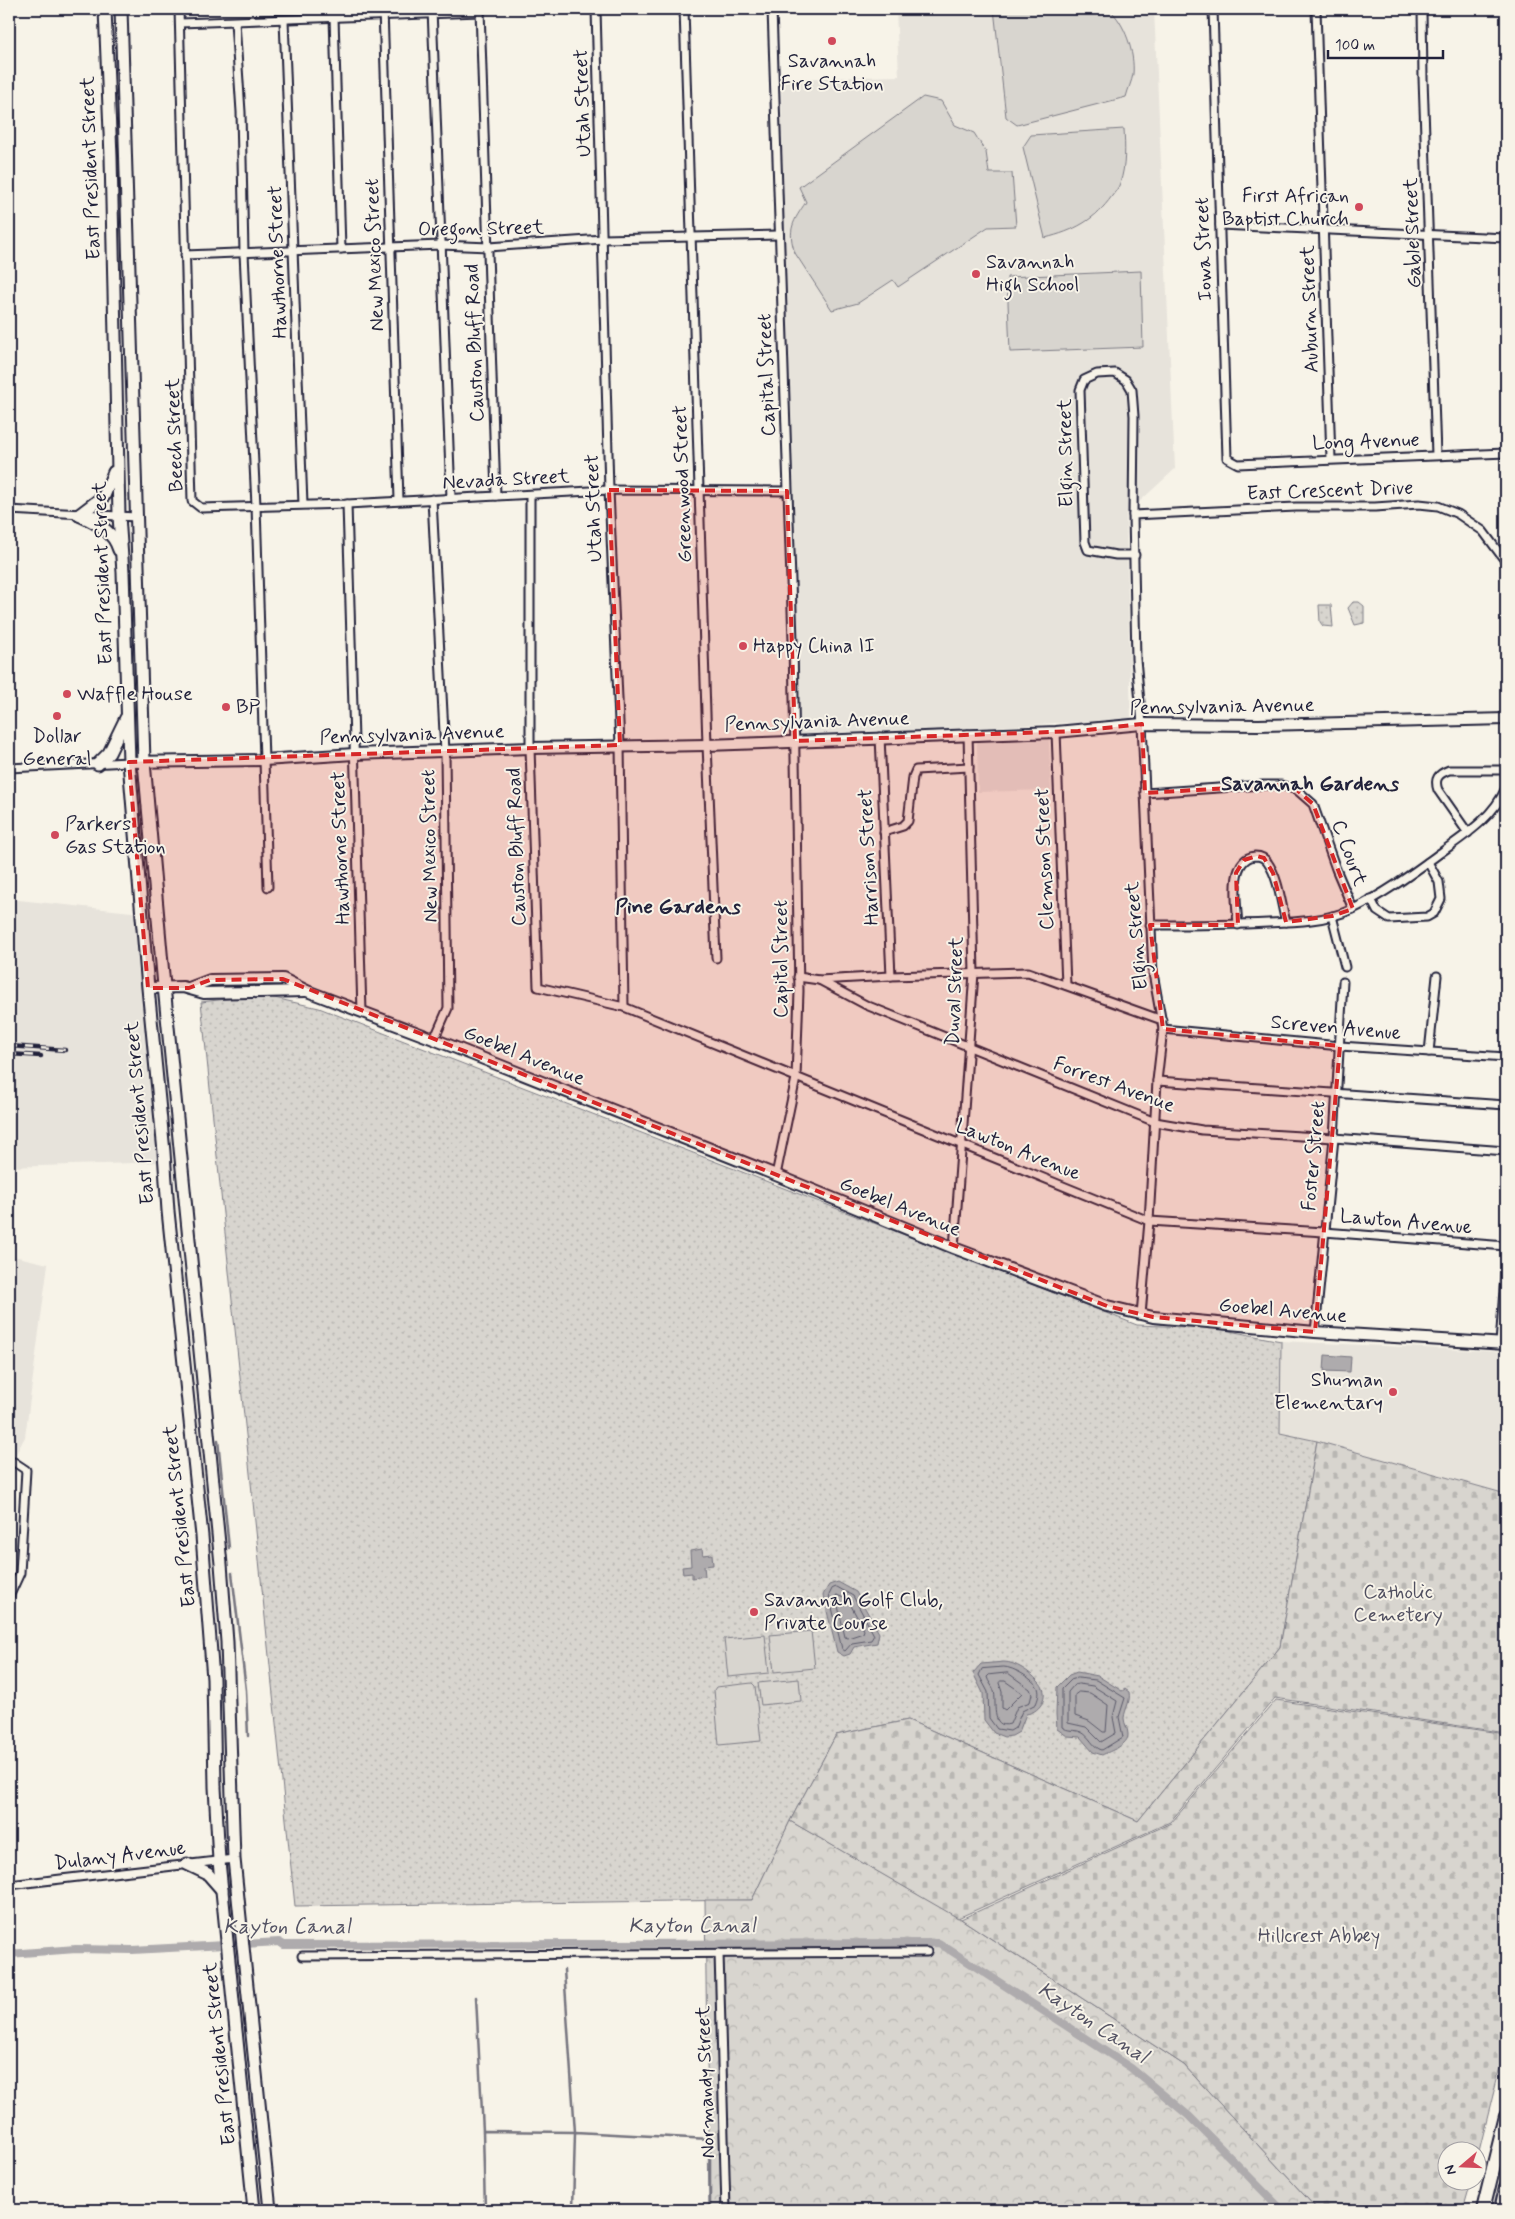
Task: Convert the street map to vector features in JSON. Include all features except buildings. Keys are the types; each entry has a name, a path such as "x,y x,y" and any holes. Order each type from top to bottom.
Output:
{"highway":[{"path":"1484,2210 1506,2116"},
{"path":"1501,2210 1506,2187"}],"main road":[{"name":"East President Street","path":"105,9 111,157 117,460 129,762 168,1210 202,1536 212,1679 219,1861 254,2210"},
{"name":"East President Street","path":"121,9 144,762 221,1564 227,1642 234,1859 270,2210"},
{"path":"117,460 112,480 104,496 78,515 108,531 116,541 122,562"},
{"path":"98,764 108,753 127,716"},
{"path":"212,1679 219,1682 225,1693 231,1743"},
{"path":"187,1864 208,1874 222,1890"}],"street":[{"name":"Beech Street","path":"179,9 192,500 201,508 256,506"},
{"name":"Utah Street","path":"596,9 609,490 620,745 624,1007"},
{"name":"Greenwood Street","path":"684,9 707,744 716,958"},
{"name":"Capital Street","path":"772,9 795,741"},
{"name":"Iowa Street","path":"1213,9 1228,458"},
{"name":"Auburn Street","path":"1316,9 1331,459"},
{"name":"Gable Street","path":"1422,9 1436,456"},
{"path":"180,23 334,18 383,12 480,10"},
{"name":"Causton Bluff Road","path":"480,10 496,496"},
{"path":"432,11 451,498"},
{"name":"New Mexico Street","path":"383,12 399,500"},
{"path":"334,18 341,249"},
{"name":"Hawthorne Street","path":"284,20 303,504"},
{"path":"235,22 241,112 244,253 256,506 268,888"},
{"path":"1220,225 1506,238"},
{"name":"Oregon Street","path":"185,255 441,245 489,247 603,239 778,235"},
{"name":"Elgin Street","path":"1135,555 1098,553 1088,550 1085,542 1080,390 1084,380 1097,374 1115,372 1126,380 1132,390 1134,439 1133,515 1135,555 1136,660 1142,724 1153,973 1163,1029 1157,1081 1149,1221 1141,1315"},
{"name":"Long Avenue","path":"1228,458 1238,464 1506,453"},
{"name":"Nevada Street","path":"256,506 530,496 609,490 787,491"},
{"name":"Causton Bluff Road","path":"530,496 530,748 538,987"},
{"name":"New Mexico Street","path":"431,1038 437,1033 448,1008 446,752 432,499"},
{"name":"Hawthorne Street","path":"347,504 362,1012"},
{"name":"East Crescent Drive","path":"1133,515 1296,507 1375,508 1419,504 1438,506 1458,514 1483,531 1506,562"},
{"path":"9,510 136,517"},
{"name":"Pennsylvania Avenue","path":"129,762 264,760 354,754 1056,732 1142,724 1259,725 1506,719"},
{"name":"Clemson Street","path":"1056,732 1066,985"},
{"name":"Duval Street","path":"954,1248 974,973 968,734"},
{"name":"Harrison Street","path":"880,737 891,976"},
{"name":"Capitol Street","path":"776,1175 796,1078 798,977 795,741"},
{"path":"9,768 129,762"},
{"path":"884,832 903,826 908,821 913,777 916,770 969,767"},
{"path":"1468,833 1438,790 1436,784 1437,777 1440,773 1449,770 1506,770"},
{"name":"C Court","path":"1145,793 1263,785 1281,785 1297,790 1313,804 1336,869 1353,909"},
{"path":"1150,925 1238,925 1286,922 1332,916 1353,909 1428,862 1468,833 1504,802 1506,788"},
{"path":"1238,925 1236,873 1244,860 1257,856 1264,858 1270,868 1286,922"},
{"path":"1371,899 1377,911 1389,919 1427,918 1434,913 1441,899 1438,882 1428,862"},
{"path":"1332,916 1345,967"},
{"path":"798,977 819,980 1028,972 1162,1020"},
{"path":"1429,1052 1437,976"},
{"name":"Goebel Avenue","path":"148,988 164,986 189,988 210,980 283,979 308,991 776,1175 954,1248 1107,1306 1141,1315 1315,1332 1503,1344"},
{"name":"Forrest Avenue","path":"819,980 866,1005 1155,1122 1202,1130 1506,1151"},
{"name":"Foster Street","path":"1315,1332 1334,1138 1343,982"},
{"name":"Lawton Avenue","path":"538,987 624,1007 1149,1221 1506,1246"},
{"name":"Screven Avenue","path":"1163,1029 1340,1046 1506,1057"},
{"path":"1157,1081 1506,1105"},
{"path":"1503,1344 1506,1262"},
{"path":"9,1598 20,1574 26,1470 14,1462"},
{"name":"Dulany Avenue","path":"9,1885 234,1859"},
{"path":"302,1956 927,1952"},
{"name":"Normandy Street","path":"719,1953 726,2210"}],"highlighted area":[{"path":"609,490 787,491 795,741 1078,731 1142,724 1145,793 1281,785 1297,790 1313,804 1353,909 1332,916 1286,922 1273,873 1264,858 1257,856 1244,860 1236,873 1238,925 1150,925 1163,1029 1340,1046 1315,1332 1153,1317 1107,1306 283,979 210,980 189,988 148,988 129,762 620,745"}],"shaded area":[{"name":"Savannah High School","path":"896,9 1154,9 1175,469 1126,514 1131,722 1056,723 795,741 781,79 899,76"},
{"path":"1049,739 1051,790 978,792 977,740"},
{"path":"9,899 141,913 165,1162 9,1167"},
{"path":"9,1255 48,1264 25,1437 9,1467"},
{"name":"Shuman Elementary","path":"1281,1341 1506,1352 1506,1494 1317,1441 1280,1433"}],"green space":[{"path":"994,9 1109,9 1120,22 1131,48 1133,74 1126,97 1017,125 1006,117"},
{"path":"923,97 941,101 955,125 974,133 986,152 989,173 1012,173 1016,226 988,227 898,287 893,280 858,303 832,310 795,253 792,238 793,226 806,202 799,187"},
{"path":"1124,129 1124,163 1116,191 1091,218 1065,232 1045,238 1023,147 1031,135"},
{"path":"1141,271 1143,347 1010,352 1007,277"},
{"path":"1353,602 1359,602 1364,606 1364,623 1355,625 1348,608"},
{"path":"1319,605 1331,605 1333,627 1323,626 1320,622"},
{"path":"261,995 319,1008 1137,1325 1214,1328 1281,1341 1280,1433 1317,1441 1280,1647 1138,1821 908,1720 836,1735 790,1821 752,1900 295,1906 201,1002"},
{"name":"Catholic Cemetery","path":"1317,1441 1506,1494 1506,1733 1275,1698 1170,1822 958,1918 790,1821 836,1735 908,1720 1138,1821 1280,1647"},
{"path":"811,1631 815,1668 774,1672 770,1635"},
{"path":"765,1635 769,1673 728,1677 724,1639"},
{"path":"799,1679 801,1701 761,1705 758,1683"},
{"path":"752,1683 755,1686 761,1741 719,1745 714,1690 716,1687"},
{"name":"Hillcrest Abbey","path":"1276,1700 1506,1734 1506,2054 1499,2071 1481,2142 1438,2142 1438,2192 1468,2192 1463,2210 1318,2210 1184,2065 961,1919 1171,1823"},
{"path":"790,1821 961,1919 1184,2065 1318,2210 709,2210 705,1900 752,1900"}],"water":[{"path":"1325,1355 1351,1357 1350,1372 1324,1371"},
{"path":"702,1549 703,1555 712,1554 713,1565 704,1566 705,1576 692,1578 692,1573 683,1574 682,1567 691,1566 690,1551"},
{"path":"838,1582 856,1592 879,1633 877,1643 854,1647 850,1654 844,1656 837,1652 823,1595 829,1585"},
{"path":"1004,1662 1022,1668 1031,1674 1042,1686 1044,1696 1043,1701 1036,1710 1026,1714 1019,1732 1012,1736 1004,1737 994,1733 984,1720 983,1693 973,1673 981,1664"},
{"path":"1077,1672 1098,1676 1122,1691 1125,1689 1129,1692 1124,1718 1128,1732 1127,1738 1118,1747 1102,1755 1093,1752 1080,1737 1067,1736 1057,1729 1057,1687 1069,1675"}],"waterway":[{"path":"218,1440 229,1548"},
{"path":"232,1573 246,1690 248,1736"},
{"name":"Kayton Canal","path":"9,1954 76,1949 132,1950 279,1942 284,1945 939,1943 1131,2068 1189,2116 1282,2210"},
{"path":"485,2210 483,2131 575,2132 564,1970"},
{"path":"476,1997 483,2131"},
{"path":"573,2210 575,2132 710,2139 710,2210"}],"railway":[{"path":"9,1046 65,1050"},
{"path":"9,1054 41,1056"}],"place":[{"name":"Savannah Fire Station","path":"832,41"},
{"name":"First African Baptist Church","path":"1359,207"},
{"name":"Savannah High School","path":"976,274"},
{"name":"Happy China II","path":"743,646"},
{"name":"Waffle House","path":"67,694"},
{"name":"BP","path":"226,707"},
{"name":"Dollar General","path":"57,716"},
{"name":"Parkers Gas Station","path":"55,835"},
{"name":"Shuman Elementary","path":"1393,1392"},
{"name":"Savannah Golf Club, Private Course","path":"754,1612"}],"district":[{"name":"Savannah Gardens","path":"1310,784"},
{"name":"Pine Gardens","path":"678,907"}]}
